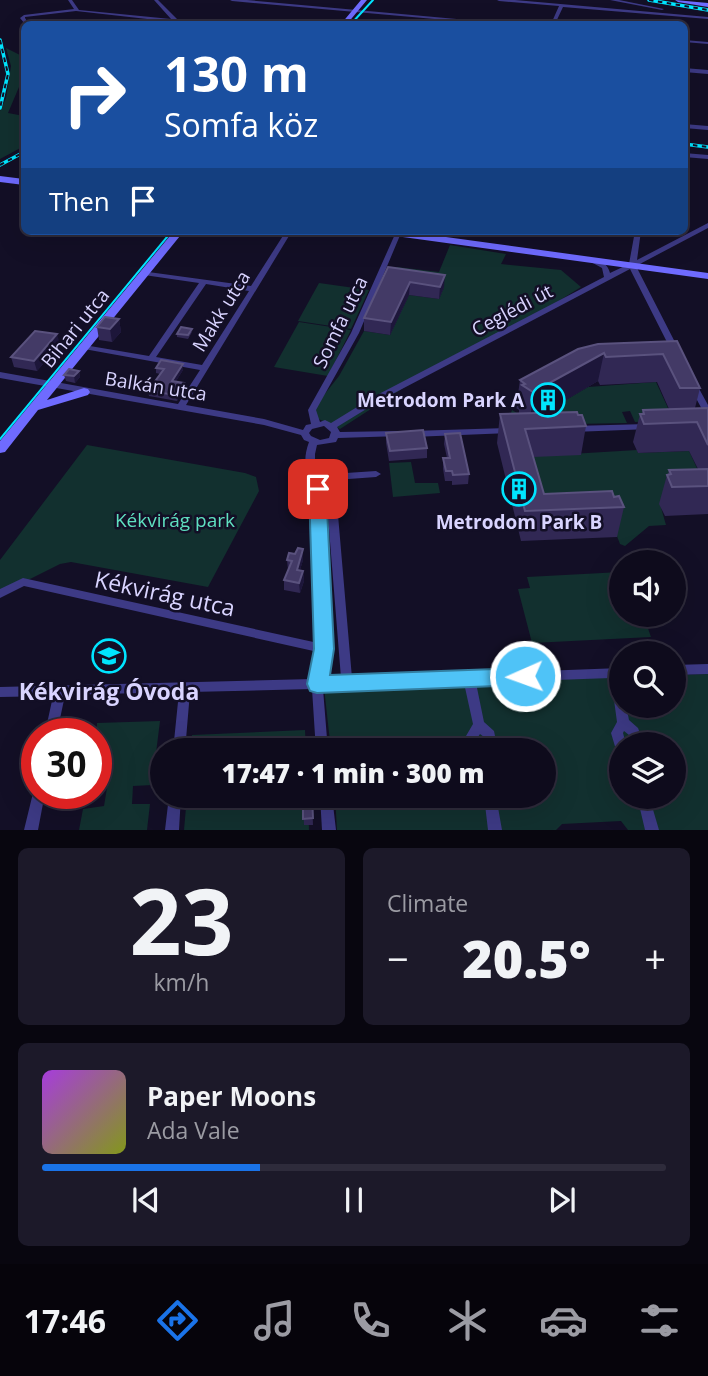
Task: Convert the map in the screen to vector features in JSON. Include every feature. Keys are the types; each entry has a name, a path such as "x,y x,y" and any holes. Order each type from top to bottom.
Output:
{"street":[{"path":"70,0 76,10"},
{"path":"156,0 176,21"},
{"path":"232,0 468,21"},
{"path":"347,21 364,0"},
{"path":"499,0 708,18"},
{"path":"612,0 683,15"},
{"path":"678,0 708,4"},
{"path":"690,0 708,4"},
{"path":"554,21 561,6"},
{"path":"24,21 22,18 76,10 169,21"},
{"path":"688,41 708,43"},
{"path":"688,70 708,72"},
{"path":"688,126 708,128"},
{"path":"688,155 708,157"},
{"path":"0,179 21,182"},
{"name":"Ceglédi út","path":"334,431 378,398 708,225"},
{"name":"Bihari utca","path":"0,449 176,235"},
{"name":"Makk utca","path":"180,408 287,235"},
{"name":"Somfa utca","path":"316,424 312,410 355,333 397,235"},
{"path":"413,235 708,276"},
{"path":"637,235 632,266 682,362"},
{"path":"594,260 605,267 608,278"},
{"path":"144,273 253,289"},
{"path":"151,359 204,282"},
{"path":"84,347 205,368"},
{"name":"Balkán utca","path":"0,375 264,422 305,432"},
{"path":"692,382 708,414"},
{"path":"34,408 84,392"},
{"path":"334,431 329,442 314,442 307,438 305,432 316,424 334,431 521,431"},
{"path":"567,430 657,427"},
{"path":"314,442 310,451 309,467 318,489 324,649 317,684 322,738"},
{"path":"309,467 330,477 376,474"},
{"path":"330,477 347,683"},
{"name":"Kékvirág utca","path":"0,594 23,582 324,649"},
{"path":"686,670 708,669"},
{"path":"0,692 609,673"},
{"path":"469,678 479,725 490,738"},
{"path":"180,738 185,687"},
{"path":"54,718 60,690"},
{"path":"618,732 623,718"},
{"path":"623,722 634,732"},
{"path":"472,738 479,725"},
{"path":"172,830 174,808"},
{"path":"327,808 328,830"},
{"path":"492,808 495,830"},
{"path":"31,830 35,809"},
{"path":"646,809 652,830"}],"green space":[{"path":"6,48 21,56 19,87 8,113 21,115 21,148 0,159 0,111 6,98 11,66"},
{"path":"450,245 506,254 501,264 561,270 581,287 541,312 431,370 340,429 312,416 312,410 339,376 364,331 390,335 409,295 439,299 444,287 388,280 397,267 439,272"},
{"path":"319,283 369,290 351,329 298,321"},
{"path":"299,322 351,330 328,376 274,367"},
{"path":"656,382 674,421 635,422 630,411 622,412 627,423 519,425 510,416 512,410 530,421 588,387"},
{"name":"Kékvirág park","path":"87,445 256,477 259,491 208,587 71,562 60,564 0,594 0,560"},
{"path":"637,450 638,453 689,451 708,492 660,504 666,525 649,526 625,546 620,544 613,526 539,523 521,457"},
{"path":"411,462 415,483 438,483 440,493 393,497 389,463"},
{"path":"609,573 609,627 648,627 651,637 532,643 518,589 530,588 527,577"},
{"path":"708,674 708,830 628,830 621,821 562,824 556,830 337,830 336,808 556,808 556,738 330,738 324,687 609,677 609,718 686,718 686,675"},
{"path":"160,721 158,738 150,738 150,785 133,786 132,804 150,804 147,830 79,830 83,809 112,809 112,723"},
{"path":"305,730 305,738 192,738 192,735"},
{"path":"186,808 308,808 309,830 184,830"}],"building":[{"path":"388,267 445,275 440,287 410,282 391,322 364,318"},
{"path":"105,317 119,319 110,329 97,327"},
{"path":"181,327 192,329 188,335 177,334"},
{"path":"35,331 57,334 34,361 11,357"},
{"path":"677,341 700,388 680,388 663,354 606,357 604,353 533,392 522,385 525,384 520,380 578,349 598,344"},
{"path":"161,360 183,364 172,381 184,383 176,395 148,391 164,369 156,368"},
{"path":"69,369 79,371 74,376 64,375"},
{"path":"708,408 708,445 697,422 644,424 640,414 644,414 643,410"},
{"path":"577,412 582,415 586,426 525,429 544,494 612,491 614,497 619,496 624,507 525,511 500,414"},
{"path":"423,430 427,448 390,451 386,433"},
{"path":"460,433 469,474 453,475 452,471 446,471 443,458 450,458 445,434"},
{"path":"708,469 708,486 672,487 667,475 671,474 669,470"},
{"path":"298,548 303,549 297,570 303,571 299,583 284,580 292,561 287,560 289,553 295,554"},
{"path":"303,808 313,808 313,818 303,819"}],"tram line":[{"path":"354,21 373,0"},
{"path":"0,439 169,235"}],"railway":[{"path":"649,0 708,10"},
{"path":"0,40 8,74 0,108"},
{"path":"688,144 708,147"},
{"path":"0,165 21,154"}],"place":[{"name":"Metrodom Park A","path":"548,400"},
{"name":"Metrodom Park B","path":"519,489"},
{"name":"Kékvirág Óvoda","path":"109,656"}],"route":[{"path":"318,489 324,649 317,684 525,676"}]}
